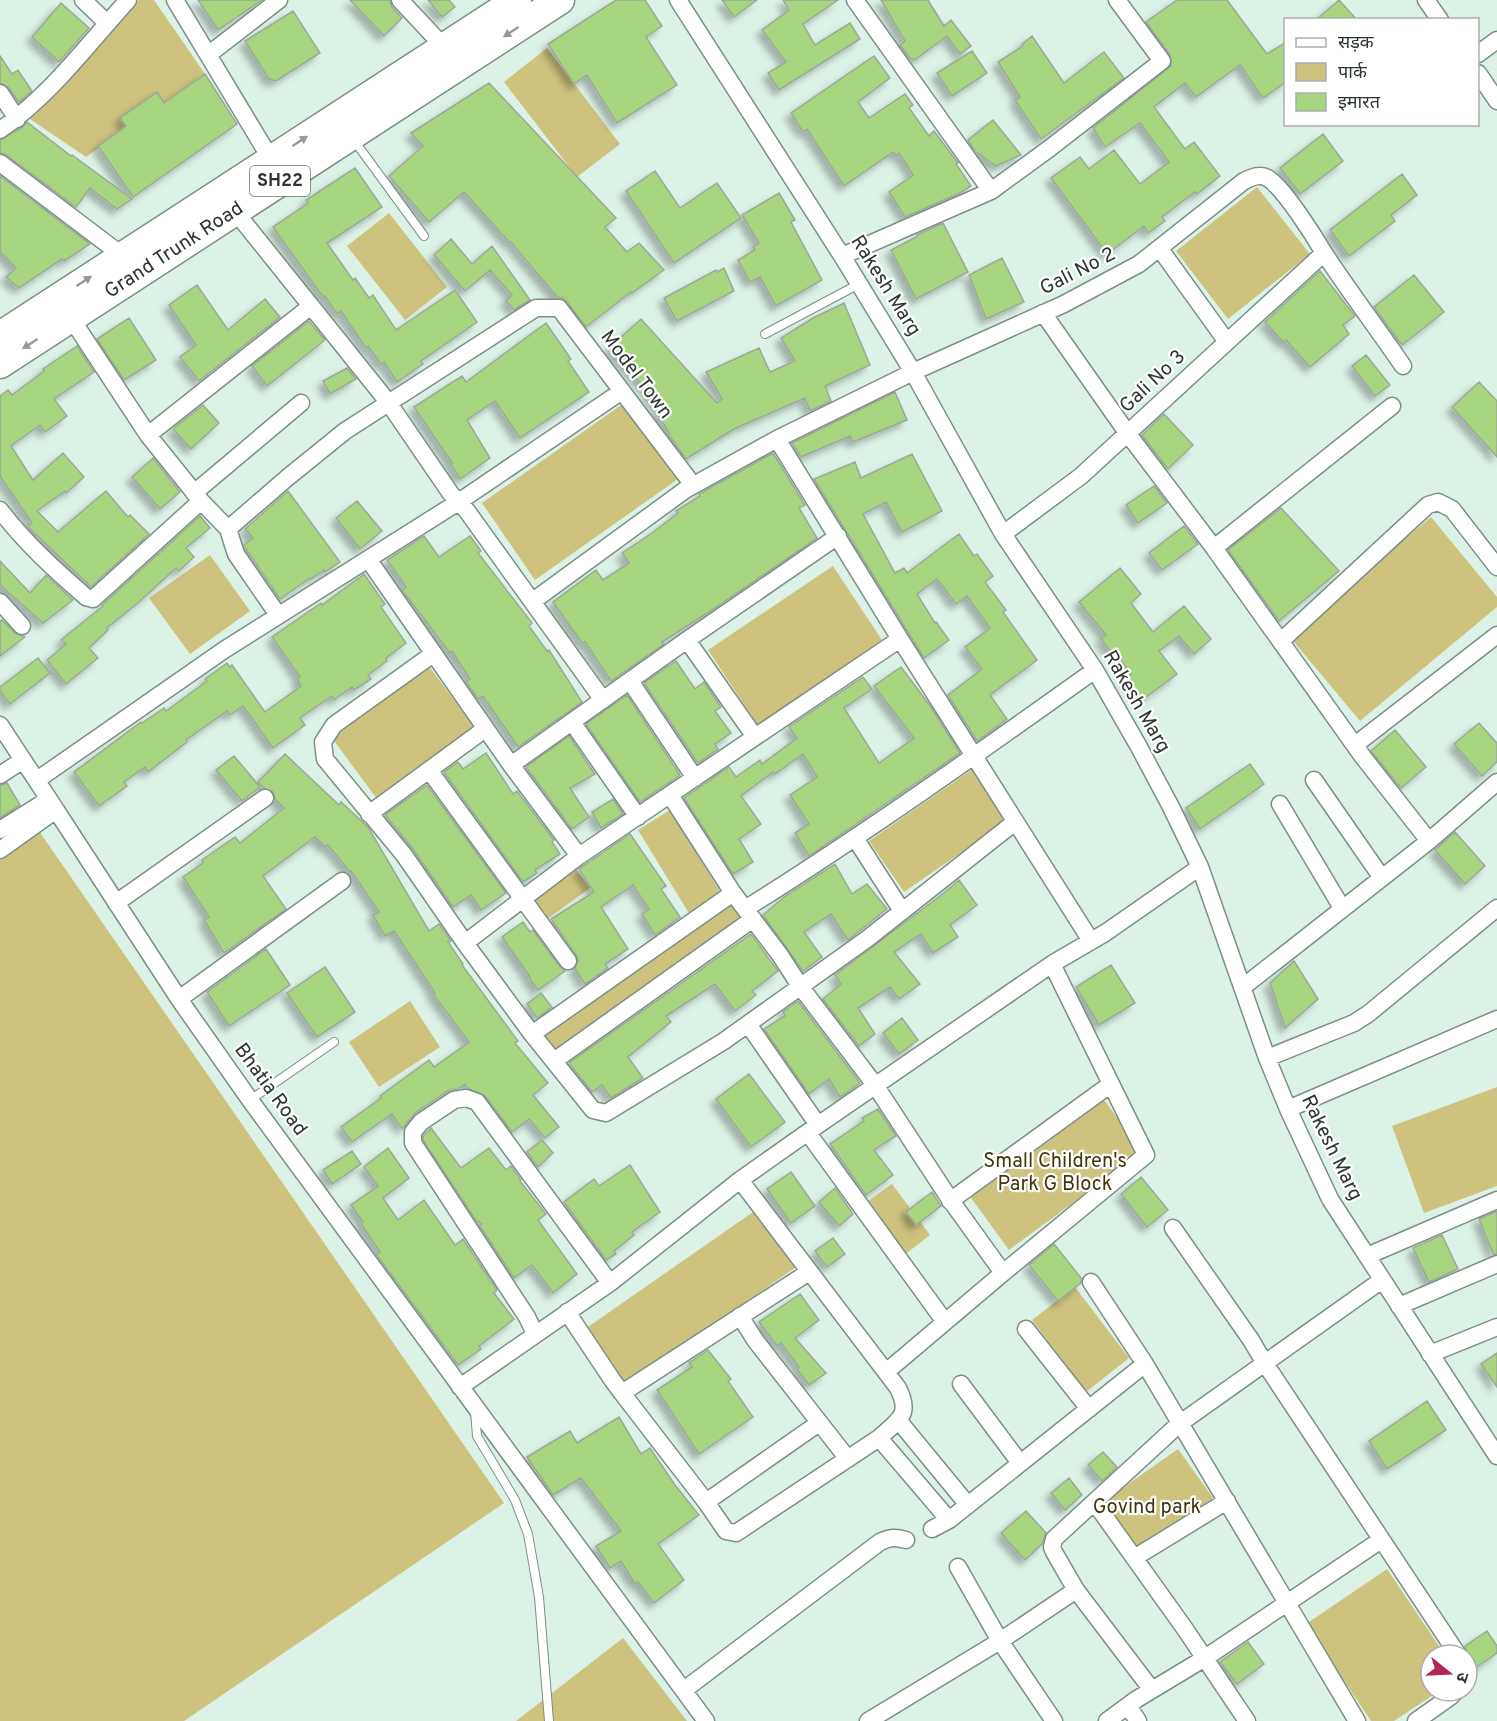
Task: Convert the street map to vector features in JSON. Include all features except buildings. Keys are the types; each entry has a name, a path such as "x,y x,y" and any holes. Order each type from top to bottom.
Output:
{"highway":[{"name":"Grand Trunk Road","path":"0,336 65,308 234,210 277,169 444,47 516,0"},
{"name":"Grand Trunk Road","path":"0,364 123,256 277,169 351,136 560,0"}],"street":[{"path":"83,0 107,23"},
{"path":"0,130 17,119 67,69 128,0"},
{"path":"175,0 277,169"},
{"path":"208,55 279,0"},
{"path":"400,0 444,47"},
{"name":"Rakesh Marg","path":"678,0 842,256 913,372 1003,534 1095,669 1172,807 1200,867 1267,1058 1330,1199 1497,1456"},
{"path":"855,0 991,191"},
{"path":"842,256 991,191 1162,61 1117,0"},
{"path":"1426,0 1439,18"},
{"path":"1479,53 1497,40"},
{"path":"1479,74 1497,101"},
{"path":"0,93 17,119"},
{"path":"0,163 123,256"},
{"name":"Gali No 2","path":"533,601 689,488 777,439 913,372 1043,313 1139,264 1252,177 1262,176 1278,188 1316,238 1324,253 1403,366"},
{"path":"234,210 388,402 451,494 460,501 603,700"},
{"path":"1160,249 1227,342"},
{"name":"Gali No 3","path":"1003,534 1081,476 1324,253"},
{"path":"148,435 311,306"},
{"path":"65,308 148,435 198,497 228,529 236,554 278,615"},
{"name":"Model Town","path":"388,402 536,308 559,309 622,391 689,488"},
{"path":"1043,313 1128,434 1281,640 1355,746 1429,841"},
{"path":"37,780 224,650 460,501 622,391"},
{"path":"228,529 318,453 388,402"},
{"path":"0,510 20,536 48,563 86,597 93,599 198,497 301,403"},
{"path":"1214,548 1392,406"},
{"path":"777,439 1091,941"},
{"path":"1281,640 1428,505 1438,502 1452,509 1497,567"},
{"path":"511,765 838,536"},
{"path":"368,559 485,729 579,856"},
{"path":"0,603 22,626"},
{"path":"1355,746 1497,635"},
{"path":"465,943 579,856 900,639"},
{"path":"687,640 755,737"},
{"path":"434,654 334,725 323,742 325,759 404,855 532,1034 593,1110 606,1113 724,1041 867,939 1015,822"},
{"path":"554,1061 749,914 1095,669"},
{"path":"630,681 695,778"},
{"path":"572,722 638,817"},
{"name":"Bhatia Road","path":"0,725 179,999 250,1100 706,1721"},
{"path":"369,813 485,729"},
{"path":"0,775 23,760"},
{"path":"429,770 568,961"},
{"path":"1314,780 1382,878"},
{"path":"1243,987 1429,841 1497,782"},
{"path":"670,795 733,893 875,1085 950,1201 1003,1274"},
{"path":"117,903 265,798"},
{"path":"1280,804 1342,908"},
{"path":"0,830 52,805"},
{"path":"0,850 52,805"},
{"path":"855,838 902,911"},
{"path":"460,1387 610,1283 740,1180 875,1085 1052,964 1091,941 1200,867"},
{"path":"179,999 342,881"},
{"path":"532,1034 733,893"},
{"path":"1267,1058 1346,1026 1368,1014 1497,908"},
{"path":"886,1372 1146,1155 1052,964"},
{"path":"1288,1108 1497,1019"},
{"path":"748,1024 813,1129 945,1322"},
{"path":"950,1201 1111,1084"},
{"path":"535,1334 527,1317 413,1143 413,1132 421,1122 454,1100 466,1098 477,1102 610,1283"},
{"path":"567,1312 613,1381 726,1531 736,1533 879,1438 904,1412 905,1404 898,1388 740,1180"},
{"path":"1366,1256 1497,1200"},
{"path":"1173,1228 1251,1340 1450,1643"},
{"path":"1399,1306 1497,1264"},
{"path":"622,1392 809,1272"},
{"path":"1152,1690 1076,1590 1056,1556 1053,1543 1056,1536 1095,1503 1179,1424 1382,1280"},
{"path":"1091,1282 1145,1364 1357,1721"},
{"path":"740,1316 755,1340 848,1459"},
{"path":"1430,1354 1497,1327"},
{"path":"1026,1329 1089,1409"},
{"path":"932,1529 949,1520 1145,1364"},
{"path":"961,1384 1020,1463"},
{"path":"898,1420 968,1505"},
{"path":"706,1502 819,1423"},
{"path":"879,1438 949,1520"},
{"path":"1134,1558 1227,1501"},
{"path":"1095,1503 1247,1721"},
{"path":"684,1690 880,1542 897,1537 906,1540"},
{"path":"1107,1721 1381,1540"},
{"path":"958,1567 1000,1641 1054,1721"},
{"path":"868,1721 1000,1641 1076,1590"},
{"path":"1416,1721 1443,1703"},
{"path":"1128,1706 1138,1721"}],"lane":[{"path":"351,136 424,236"},
{"path":"765,334 859,284"},
{"path":"250,1100 334,1042"},
{"path":"475,1408 477,1436 515,1500 528,1534 539,1597 549,1721"}],"green space":[{"path":"139,0 154,0 205,74 86,157 27,117"},
{"path":"547,48 620,144 577,177 504,82"},
{"path":"1257,187 1310,254 1228,319 1176,251"},
{"path":"389,213 447,287 405,320 347,246"},
{"path":"624,403 678,479 535,580 482,503"},
{"path":"1431,517 1497,597 1497,607 1360,721 1289,636"},
{"path":"210,555 250,611 190,654 149,598"},
{"path":"833,566 884,643 759,727 708,650"},
{"path":"428,665 474,727 377,799 332,738"},
{"path":"973,769 1008,820 904,892 869,841"},
{"path":"670,810 722,895 690,915 638,830"},
{"path":"39,831 504,1503 184,1721 0,1721 0,855"},
{"path":"573,865 590,888 543,922 527,900"},
{"path":"730,899 745,921 559,1055 540,1033"},
{"path":"410,1001 440,1047 379,1087 349,1042"},
{"path":"1497,1087 1497,1186 1424,1213 1392,1126"},
{"name":"Small Children's Park G Block","path":"1102,1097 1142,1152 1009,1250 969,1195"},
{"path":"892,1184 930,1235 903,1256 864,1204"},
{"path":"756,1210 796,1267 625,1386 585,1329"},
{"path":"1075,1287 1129,1358 1086,1392 1032,1320"},
{"name":"Govind park","path":"1178,1449 1213,1498 1139,1550 1104,1501"},
{"path":"1387,1569 1437,1643 1419,1643 1419,1703 1421,1703 1394,1721 1371,1721 1306,1624"},
{"path":"623,1638 687,1721 516,1721"}]}
